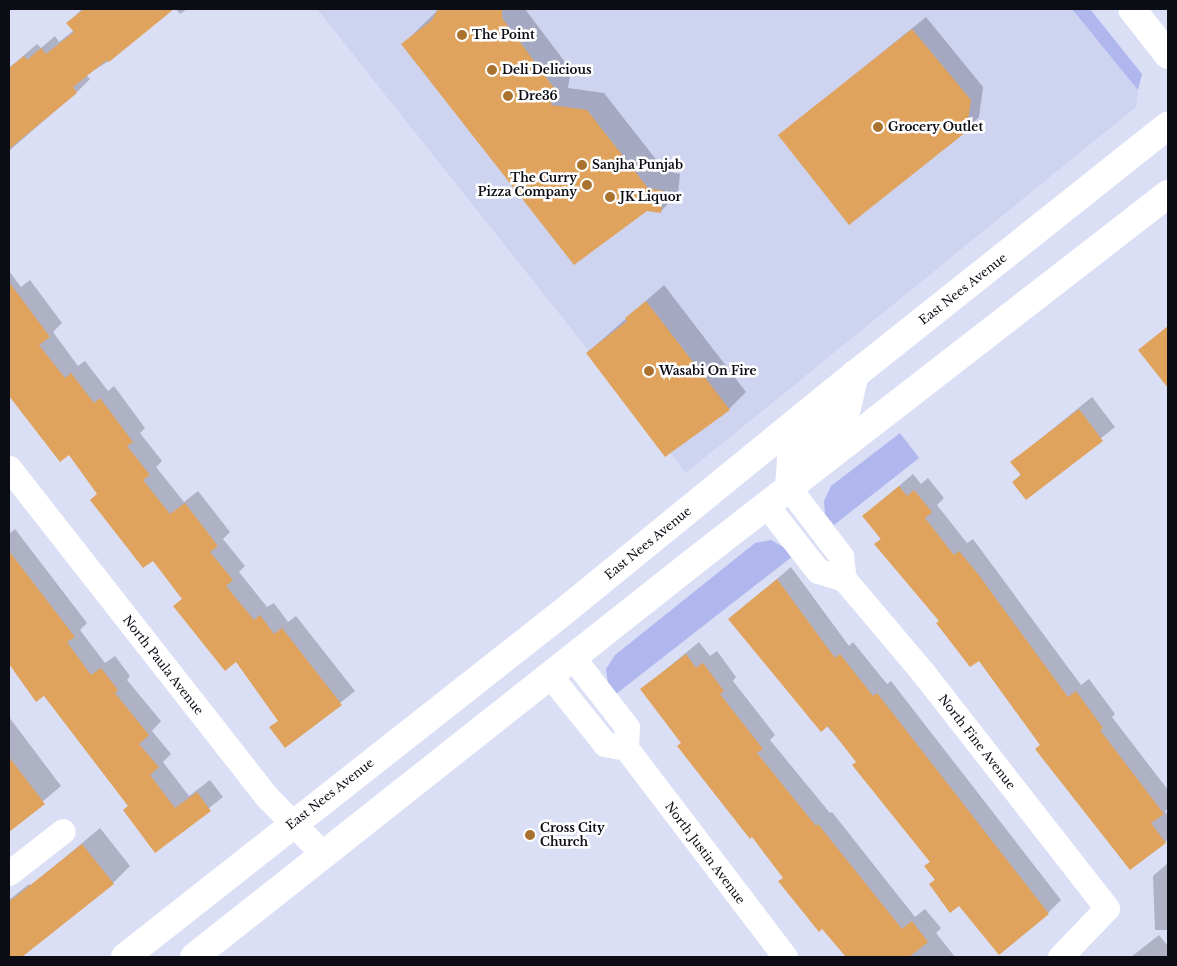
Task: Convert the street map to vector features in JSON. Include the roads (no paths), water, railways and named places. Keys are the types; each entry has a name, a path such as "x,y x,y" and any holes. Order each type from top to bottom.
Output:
{"main road":[{"path":"1132,9 1168,55"},
{"name":"East Nees Avenue","path":"125,957 562,613 855,374 1168,126"},
{"path":"194,957 574,659 766,505 1168,194"},
{"path":"789,488 791,457 847,408 855,374"}],"street":[{"name":"North Paula Avenue","path":"9,468 268,798 324,855"},
{"path":"766,505 818,571 844,579 841,556 789,488"},
{"name":"North Fine Avenue","path":"844,579 921,670 1107,908 1060,957"},
{"path":"551,677 605,744 626,748 626,727 574,659"},
{"name":"North Justin Avenue","path":"626,748 786,957"},
{"path":"11,866 63,831"}],"place":[{"name":"The Point","path":"462,35"},
{"name":"Deli Delicious","path":"492,70"},
{"name":"Dre36","path":"508,96"},
{"name":"Grocery Outlet","path":"878,127"},
{"name":"Sanjha Punjab","path":"582,165"},
{"name":"The Curry Pizza Company","path":"587,185"},
{"name":"JK Liquor","path":"610,197"},
{"name":"Wasabi On Fire","path":"649,371"},
{"name":"Cross City Church","path":"530,835"}]}
